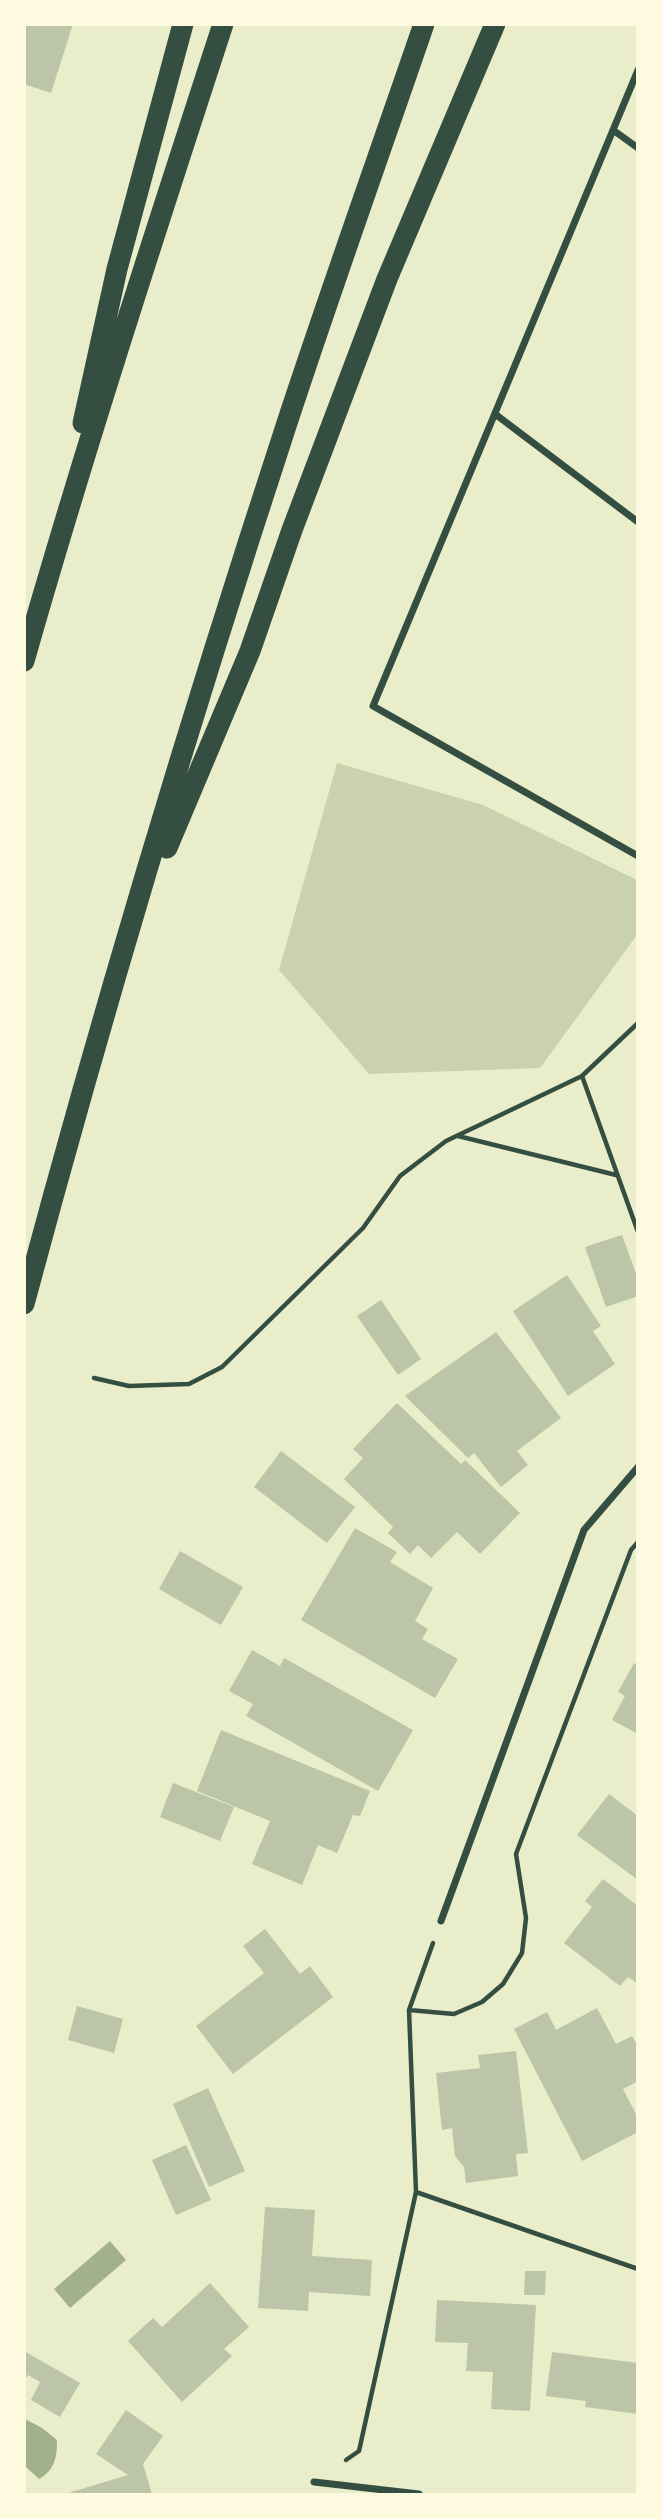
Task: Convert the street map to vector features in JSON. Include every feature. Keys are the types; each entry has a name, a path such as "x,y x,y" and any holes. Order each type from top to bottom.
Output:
{"highway":[{"path":"52,566 117,269 183,24"},
{"path":"24,661 140,281 223,24"},
{"path":"24,1304 120,959 286,426 424,24"},
{"path":"120,959 250,651 292,530 387,279 495,24"}],"street":[{"path":"638,70 373,706 638,856"},
{"path":"612,130 638,148"},
{"path":"495,414 638,522"},
{"path":"441,1921 584,1530 638,1467"},
{"path":"314,2482 419,2494"}],"path":[{"path":"94,1378 129,1386 189,1384 222,1367 363,1228 400,1176 446,1141 582,1076 638,1023"},
{"path":"582,1076 638,1232"},
{"path":"458,1136 617,1176"},
{"path":"408,2010 454,2014 482,2002 503,1984 522,1953 526,1917 516,1854 631,1550 638,1542"},
{"path":"314,2482 359,2451 415,2192 408,2010 441,1921"},
{"path":"415,2192 638,2269"}],"shaded area":[{"path":"337,763 483,805 637,880 637,935 540,1068 369,1074 279,970"},
{"path":"110,2241 126,2260 70,2308 54,2289"},
{"path":"25,2419 57,2440 54,2462 49,2472 39,2479 25,2466"}],"building":[{"path":"24,24 73,24 51,93 24,84"},
{"path":"622,1235 638,1279 638,1296 606,1307 585,1247"},
{"path":"567,1275 601,1326 593,1331 615,1364 568,1396 513,1311"},
{"path":"381,1300 421,1359 398,1375 357,1316"},
{"path":"496,1332 561,1418 517,1451 528,1465 501,1487 474,1453 468,1458 405,1396"},
{"path":"397,1403 461,1464 465,1460 520,1513 480,1554 457,1532 431,1558 418,1545 410,1554 388,1533 393,1527 344,1479 363,1458 353,1449"},
{"path":"281,1451 355,1507 327,1543 254,1487"},
{"path":"355,1528 397,1552 390,1562 433,1588 415,1621 428,1629 422,1639 458,1659 435,1698 301,1620"},
{"path":"180,1551 243,1587 221,1625 159,1589"},
{"path":"252,1650 280,1666 284,1658 413,1730 378,1791 246,1716 253,1704 229,1691"},
{"path":"634,1663 638,1665 638,1734 612,1720 625,1696 618,1692"},
{"path":"221,1730 370,1791 360,1816 353,1815 337,1853 318,1845 302,1885 252,1864 270,1821 197,1791"},
{"path":"173,1783 234,1807 220,1841 160,1817"},
{"path":"609,1794 638,1816 638,1880 577,1835"},
{"path":"603,1879 638,1906 638,1984 628,1977 620,1986 564,1943 592,1907 585,1901"},
{"path":"265,1929 300,1974 310,1966 333,1997 233,2074 196,2026 264,1973 243,1946"},
{"path":"77,2006 123,2019 114,2053 68,2040"},
{"path":"597,2008 616,2044 632,2036 638,2047 638,2081 623,2089 638,2118 638,2132 582,2161 514,2029 547,2012 556,2030"},
{"path":"516,2051 528,2153 516,2154 518,2176 466,2183 464,2167 455,2156 452,2128 442,2130 436,2073 480,2068 478,2055"},
{"path":"208,2088 245,2171 209,2187 173,2104"},
{"path":"186,2145 211,2200 176,2215 152,2160"},
{"path":"265,2207 315,2210 312,2256 372,2260 370,2296 309,2292 308,2311 258,2308"},
{"path":"525,2271 546,2271 545,2295 524,2295"},
{"path":"210,2283 249,2327 224,2349 232,2356 182,2402 128,2341 153,2318 162,2327"},
{"path":"437,2300 536,2305 530,2411 491,2409 493,2372 466,2371 468,2343 435,2342"},
{"path":"24,2351 80,2383 60,2417 31,2400 40,2382 28,2375 24,2381"},
{"path":"552,2352 638,2363 638,2414 585,2407 586,2401 546,2396"},
{"path":"126,2410 163,2436 143,2464 152,2494 65,2494 128,2475 96,2454"}]}
